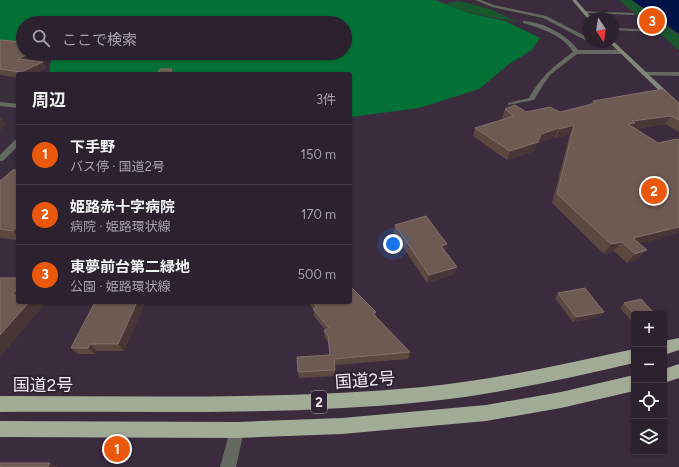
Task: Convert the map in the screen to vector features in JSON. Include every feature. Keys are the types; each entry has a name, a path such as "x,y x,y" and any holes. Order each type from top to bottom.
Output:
{"highway":[{"path":"667,347 679,344"},
{"name":"国道2号","path":"0,404 235,404 334,402 477,388 631,357"},
{"path":"667,375 679,371"},
{"name":"2","path":"0,429 237,430 342,426 486,413 561,400 631,384"}],"main road":[{"path":"574,0 585,12"},
{"path":"617,48 679,107"}],"street":[{"path":"477,0 493,6 544,17 583,37"},
{"path":"619,13 633,14"},
{"path":"525,22 546,28 564,37 571,43 576,52"},
{"path":"619,29 654,31"},
{"path":"604,48 611,51"},
{"path":"510,104 532,99 540,84 550,73 576,52 621,52"},
{"path":"643,73 679,74"},
{"path":"0,104 16,106"},
{"path":"0,159 16,144"},
{"path":"228,467 237,430"}],"green space":[{"path":"0,0 435,0 469,13 505,21 540,38 532,50 509,64 479,89 419,108 352,117 352,72 49,72 51,60 352,60 352,16 16,16 16,46 0,47"},
{"path":"619,0 632,0 679,35 679,50"},
{"path":"459,1 491,9 517,22 469,12 447,3"}],"shaded area":[{"path":"632,0 679,0 679,34"}],"building":[{"path":"0,40 16,41 16,60 43,62 21,72 0,69"},
{"path":"160,69 172,69 171,72 158,72"},
{"path":"663,89 679,103 679,120 671,116 632,121 635,123 628,124 658,143 677,139 679,140 679,227 633,238 647,250 635,254 622,242 611,244 557,194 574,125 541,134 538,142 510,151 475,128 514,116 505,109 515,105 526,112 550,107 560,112 596,103 593,101"},
{"path":"13,170 16,170 16,228 13,231 0,229 0,181"},
{"path":"426,216 447,244 441,246 457,267 429,275 395,225"},
{"path":"0,278 16,278 16,290 12,295 16,295 16,304 27,304 0,335"},
{"path":"352,288 376,312 373,314 410,352 334,359 335,370 298,372 297,357 330,355 328,336 324,331 329,328 313,309 317,307 315,304 352,304"},
{"path":"585,288 604,312 576,317 558,293"},
{"path":"641,299 652,311 631,311 624,303"},
{"path":"94,304 136,304 118,344 90,344 88,348 71,348"},
{"path":"0,463 50,463 48,467 0,467"}],"place":[{"name":"東夢前台第二緑地","path":"652,21"},
{"name":"姫路赤十字病院","path":"654,191"},
{"name":"下手野","path":"117,449"}]}
